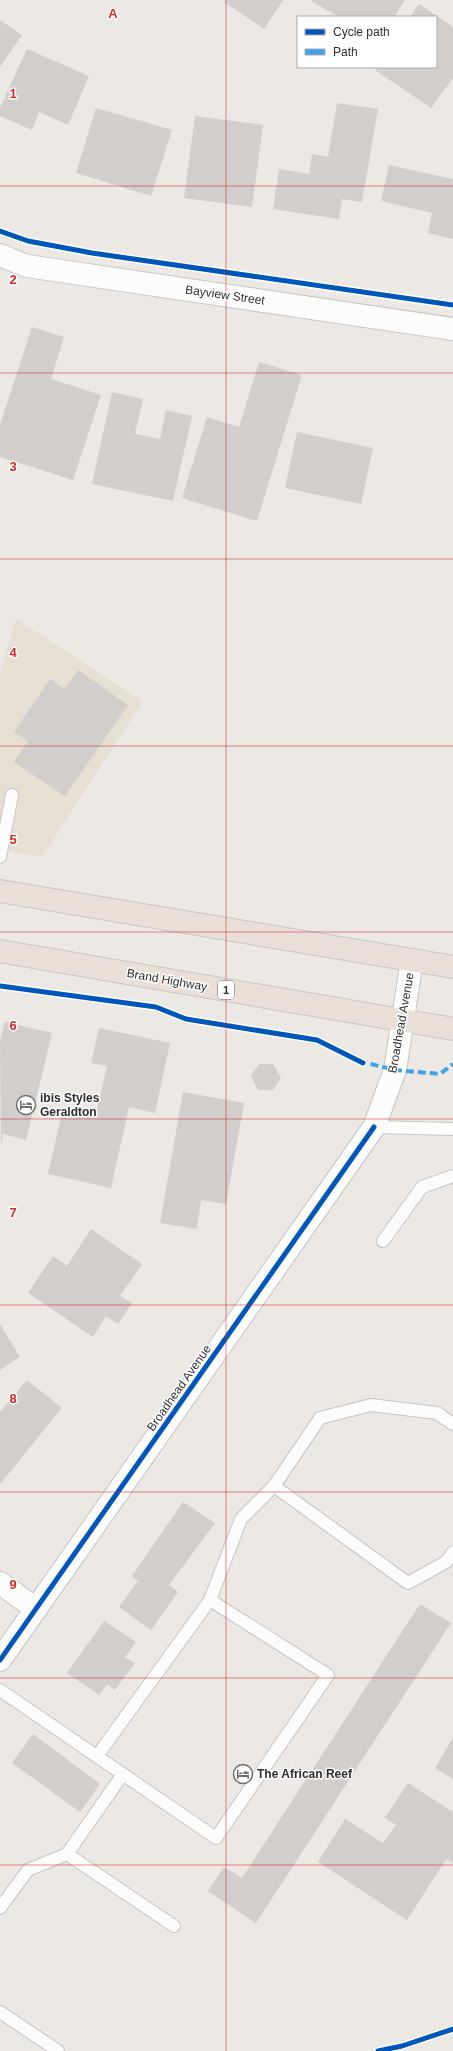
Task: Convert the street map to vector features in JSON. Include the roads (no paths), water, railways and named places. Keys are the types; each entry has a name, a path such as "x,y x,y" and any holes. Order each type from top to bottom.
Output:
{"highway":[{"path":"0,891 453,966"},
{"name":"Brand Highway","path":"0,951 453,1029"}],"street":[{"name":"Bayview Street","path":"0,255 27,266 453,329"},
{"name":"Broadhead Avenue","path":"0,1660 374,1127 395,1070 412,960"},
{"path":"0,1583 36,1609"}],"lane":[{"path":"0,857 12,795"},
{"path":"374,1127 453,1129"},
{"path":"383,1241 422,1187 453,1176"},
{"path":"97,1756 210,1600 241,1520 274,1486 320,1418 371,1405 437,1413 453,1424"},
{"path":"274,1486 408,1583 446,1562 453,1552"},
{"path":"0,1690 216,1838 328,1675 210,1600"},
{"path":"0,1908 28,1870 67,1854 123,1774"},
{"path":"67,1854 174,1926"},
{"path":"0,2012 58,2051"}],"place":[{"name":"ibis Styles Geraldton","path":"26,1105"},
{"name":"The African Reef","path":"243,1774"}]}
